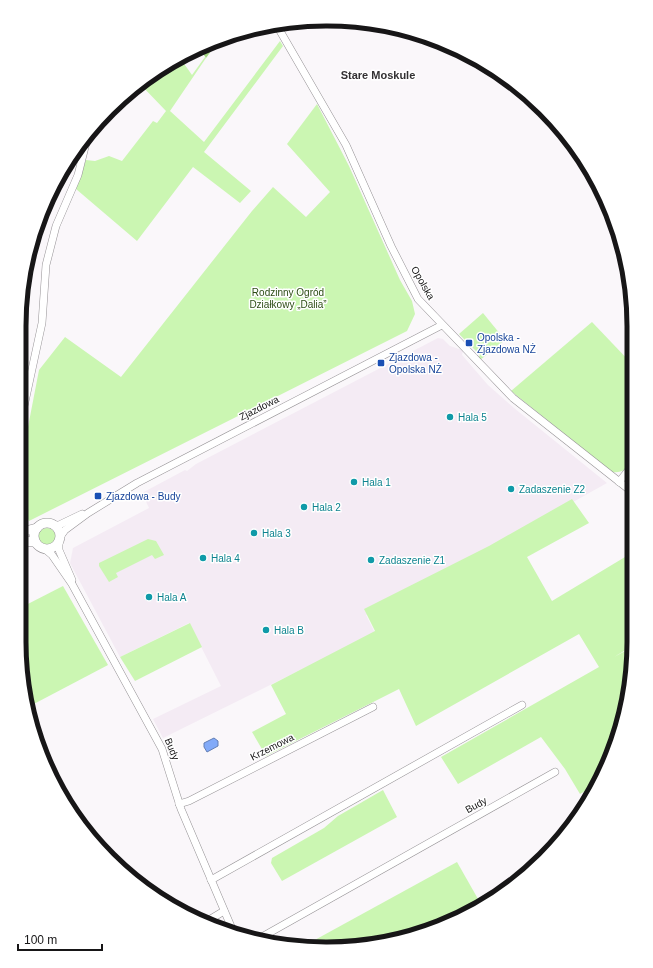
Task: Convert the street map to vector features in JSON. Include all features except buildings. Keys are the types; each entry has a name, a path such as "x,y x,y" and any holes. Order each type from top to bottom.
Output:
{"street":[{"name":"Opolska","path":"280,30 346,145 391,246 418,299 513,398 627,488"},
{"path":"26,397 42,323 46,265 56,226 78,175 84,149"},
{"name":"Zjazdowa","path":"59,540 65,530 88,513 146,479 442,325"},
{"path":"619,482 627,472"},
{"name":"Zjazdowa","path":"53,525 59,525 88,513"},
{"path":"26,531 37,528 45,523 53,525 58,529 59,540 52,549 46,550 41,548 35,542 34,536 37,528"},
{"name":"Budy","path":"59,540 59,550 70,575 72,584"},
{"path":"26,541 35,542"},
{"name":"Budy","path":"46,550 52,554 72,584 160,744 180,804 231,926"},
{"path":"211,880 522,705"},
{"name":"Krzemowa","path":"180,804 189,801 373,707"},
{"name":"Budy","path":"265,935 555,772"},
{"path":"211,919 224,911"}],"shaded area":[{"path":"438,338 443,339 450,346 462,350 462,355 488,385 514,408 607,483 475,557 366,615 375,633 163,738 153,719 221,686 189,623 120,657 70,563 73,548 149,508 142,493 185,470 187,471 196,464"}],"green space":[{"path":"280,41 283,46 204,152 251,191 240,203 193,167 137,241 76,189 86,160 95,161 109,156 122,161 153,121 157,123 166,111 144,88 183,62 192,75 205,57 206,58 170,111 204,142"},
{"path":"213,49 206,58 203,53"},
{"name":"Rodzinny Ogród Działkowy „Dalia”","path":"317,104 349,166 400,280 412,301 415,314 407,331 29,521 26,515 26,437 39,370 65,337 121,377 252,211 273,187 306,217 330,192 287,144"},
{"path":"483,313 505,340 480,360 478,358 480,355 471,346 473,345 470,342 468,343 459,334"},
{"path":"592,322 627,359 627,468 618,472 612,472 511,391"},
{"path":"572,499 589,523 527,557 552,601 627,556 627,649 614,657 627,650 621,700 611,738 588,789 580,794 565,769 541,737 458,784 441,757 599,667 579,634 416,726 399,689 266,756 252,732 286,714 271,685 375,631 364,609 489,546"},
{"path":"47,528 53,531 56,537 53,543 47,546 41,543 38,537 41,531"},
{"path":"148,539 156,541 164,555 155,559 152,555 116,573 118,577 109,582 99,566 99,563"},
{"path":"63,586 108,665 33,704 27,661 26,605"},
{"path":"190,623 202,647 135,681 120,657"},
{"path":"383,790 397,817 282,881 271,863 272,858 324,828 338,816"},
{"path":"457,862 479,901 441,919 404,932 366,939 326,942 312,941"}],"water":[{"path":"214,738 218,741 218,746 207,752 204,747 204,743"}],"place":[{"name":"Opolska - Zjazdowa NŻ","path":"469,343"},
{"name":"Zjazdowa - Opolska NŻ","path":"381,363"},
{"name":"Hala 5","path":"450,417"},
{"name":"Hala 1","path":"354,482"},
{"name":"Zadaszenie Z2","path":"511,489"},
{"name":"Zjazdowa - Budy","path":"98,496"},
{"name":"Hala 2","path":"304,507"},
{"name":"Hala 3","path":"254,533"},
{"name":"Hala 4","path":"203,558"},
{"name":"Zadaszenie Z1","path":"371,560"},
{"name":"Hala A","path":"149,597"},
{"name":"Hala B","path":"266,630"}],"district":[{"name":"Stare Moskule","path":"378,75"}]}
